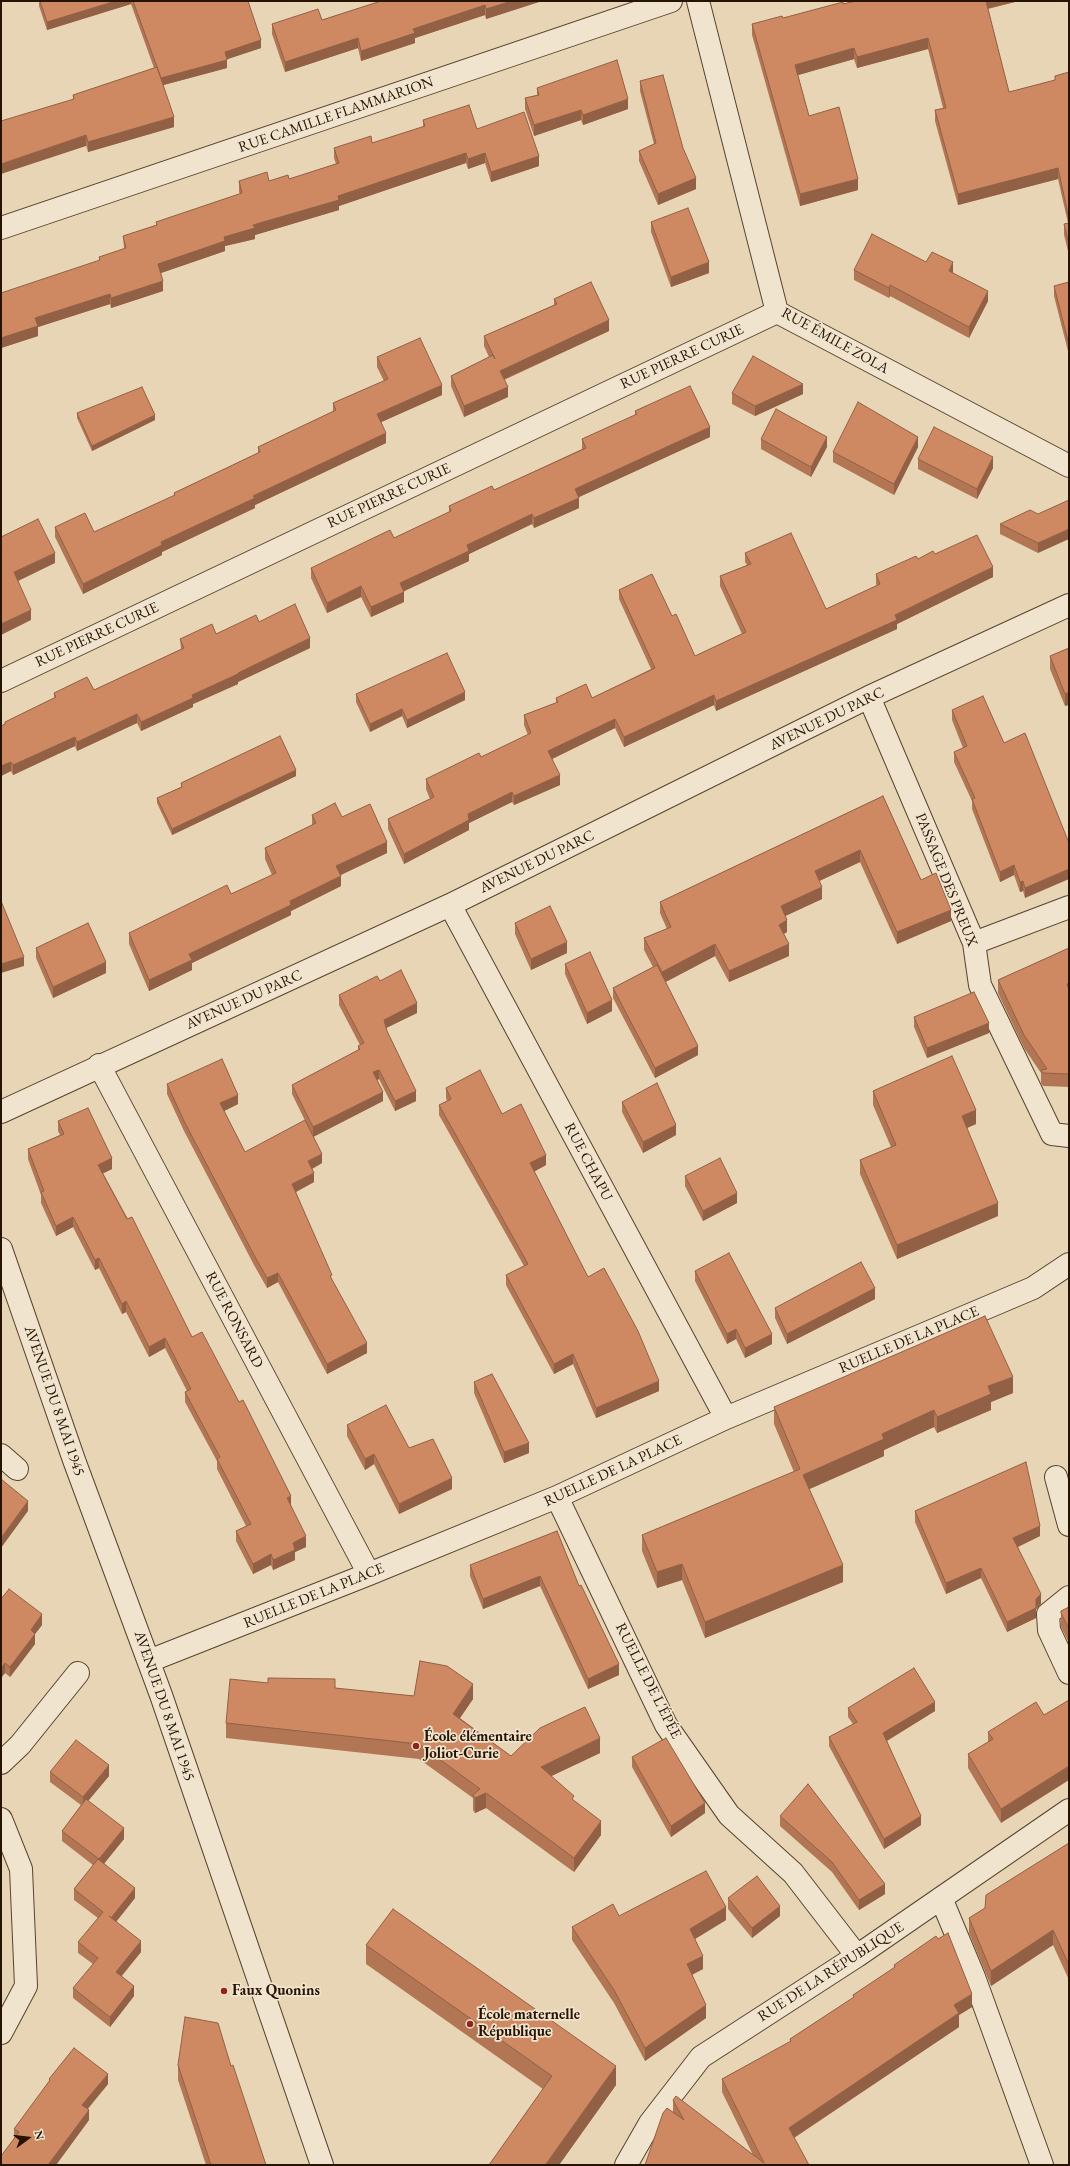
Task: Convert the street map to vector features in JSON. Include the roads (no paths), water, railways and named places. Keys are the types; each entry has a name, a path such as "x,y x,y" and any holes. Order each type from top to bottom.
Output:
{"street":[{"name":"RUE CAMILLE FLAMMARION","path":"1,228 671,1"},
{"name":"RUE ÉMILE ZOLA","path":"698,1 777,312 1069,466"},
{"name":"RUE PIERRE CURIE","path":"1,681 777,312"},
{"name":"AVENUE DU PARC","path":"1,1112 99,1065 450,905 869,697 1069,605"},
{"name":"PASSAGE DES PREUX","path":"869,697 974,943 980,985 1052,1134 1069,1136"},
{"name":"RUE CHAPU","path":"450,905 726,1418"},
{"path":"974,943 1069,907"},
{"name":"RUE RONSARD","path":"99,1065 369,1574"},
{"name":"AVENUE DU 8 MAI 1945","path":"1,1249 74,1460 149,1661 322,2165"},
{"name":"RUELLE DE LA PLACE","path":"149,1661 558,1497 726,1418 1033,1288 1069,1264"},
{"path":"1056,1477 1069,1525"},
{"name":"RUELLE DE L'ÉPÉE","path":"558,1497 666,1725 729,1815 793,1873 857,1956"},
{"path":"1069,1597 1048,1614 1049,1630 1069,1673"},
{"path":"1,1763 20,1745 78,1673"},
{"name":"RUE DE LA RÉPUBLIQUE","path":"626,2165 650,2123 701,2057 857,1956 1069,1810"},
{"path":"1,1819 21,1869 26,1986 1,2033"},
{"path":"941,1898 974,1976 1042,2165"}],"place":[{"name":"École élémentaire Joliot-Curie","path":"416,1746"},
{"name":"Faux Quonins","path":"224,1991"},
{"name":"École maternelle République","path":"470,2024"}]}
